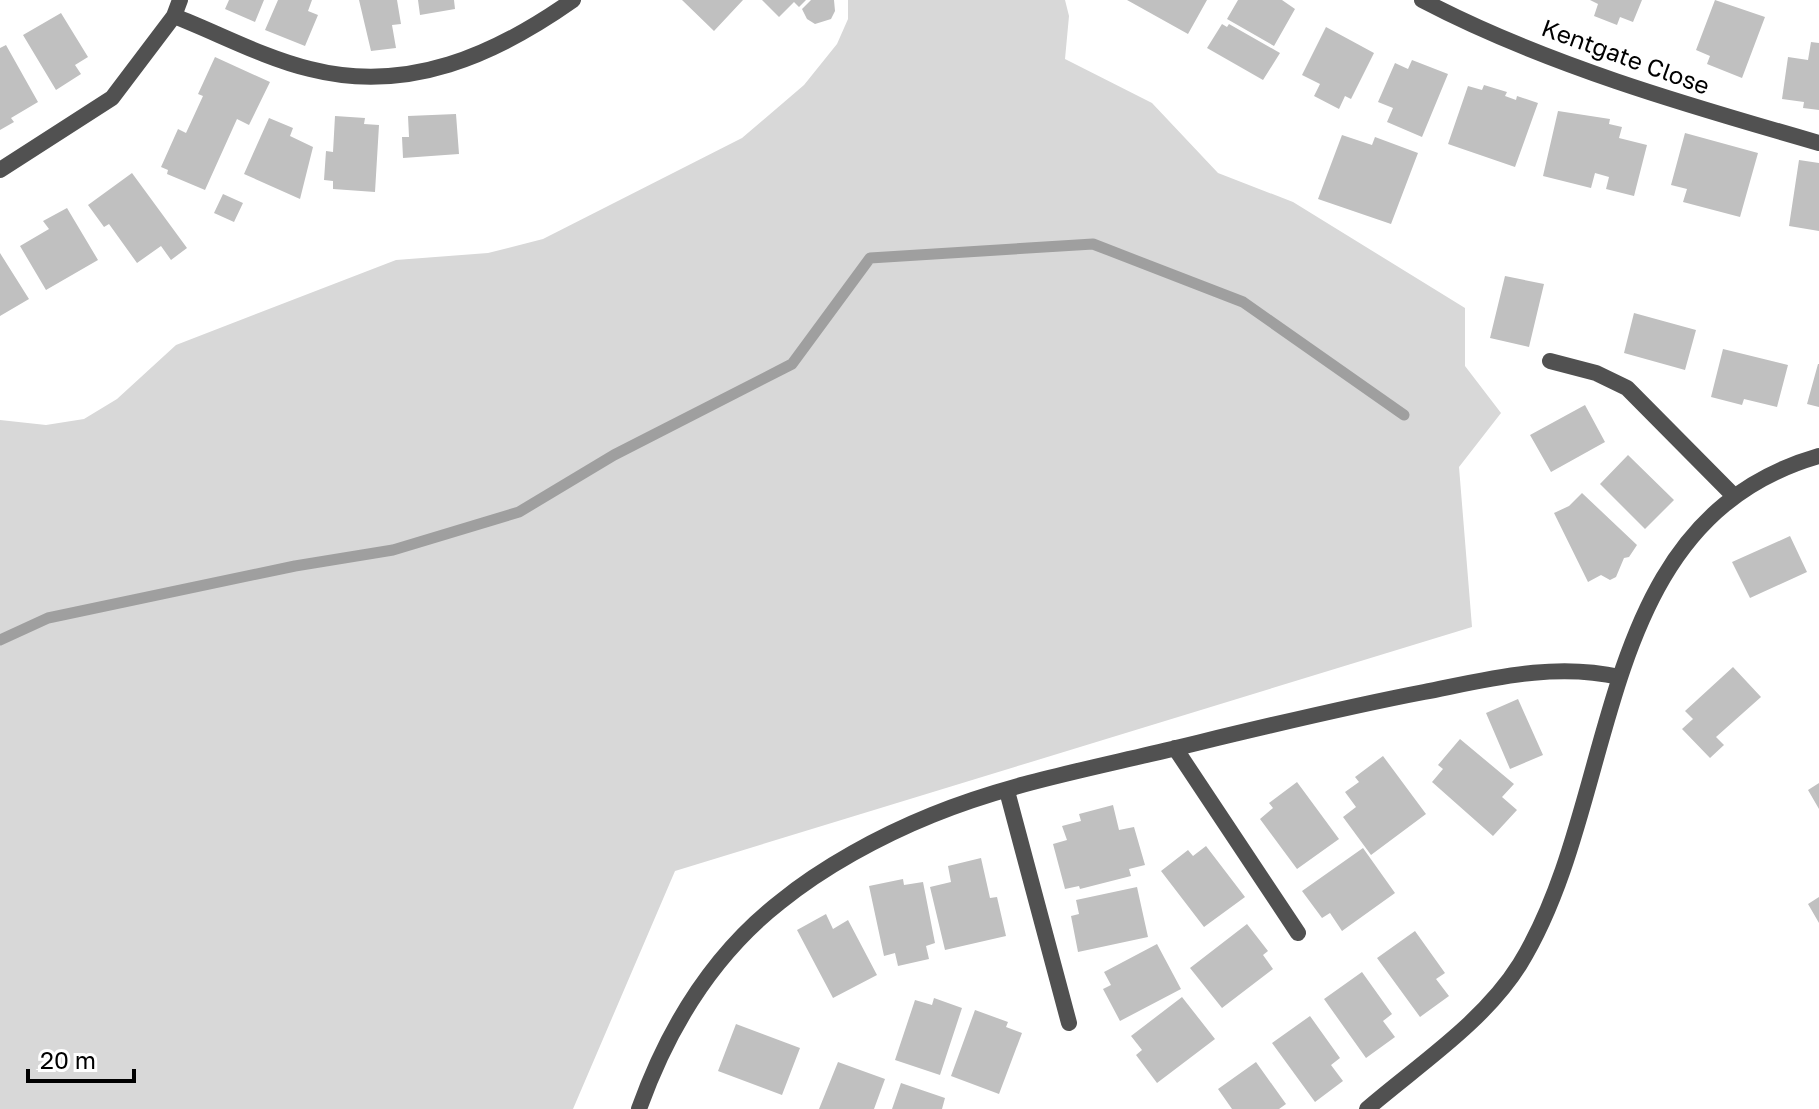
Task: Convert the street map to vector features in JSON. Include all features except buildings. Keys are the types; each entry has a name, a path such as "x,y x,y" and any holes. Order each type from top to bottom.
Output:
{"street":[{"path":"0,170 112,98 177,8 310,69 359,76 422,71 465,62 505,43 573,0"},
{"name":"Kentgate Close","path":"1422,0 1519,43 1688,105 1819,143"},
{"path":"1550,361 1596,373 1627,388 1733,495"},
{"path":"1367,1109 1478,1014 1519,965 1550,905 1620,677 1649,601 1684,545 1733,495 1779,467 1819,456"},
{"path":"639,1109 658,1056 685,1008 722,957 780,902 845,859 931,815 1060,774 1308,714 1540,669 1589,670 1620,677"},
{"path":"1175,748 1298,933"},
{"path":"1007,791 1069,1023"}],"shaded area":[{"path":"848,0 1065,0 1069,16 1065,59 1152,103 1218,173 1293,202 1465,308 1465,366 1501,413 1459,467 1472,627 675,871 573,1109 0,1109 0,420 46,425 84,419 117,399 176,345 396,260 488,253 543,239 742,138 804,85 837,44 848,19"}],"waterway":[{"path":"0,640 48,618 295,566 393,550 519,512 614,455 792,364 870,258 1093,244 1243,302 1404,415"}]}
